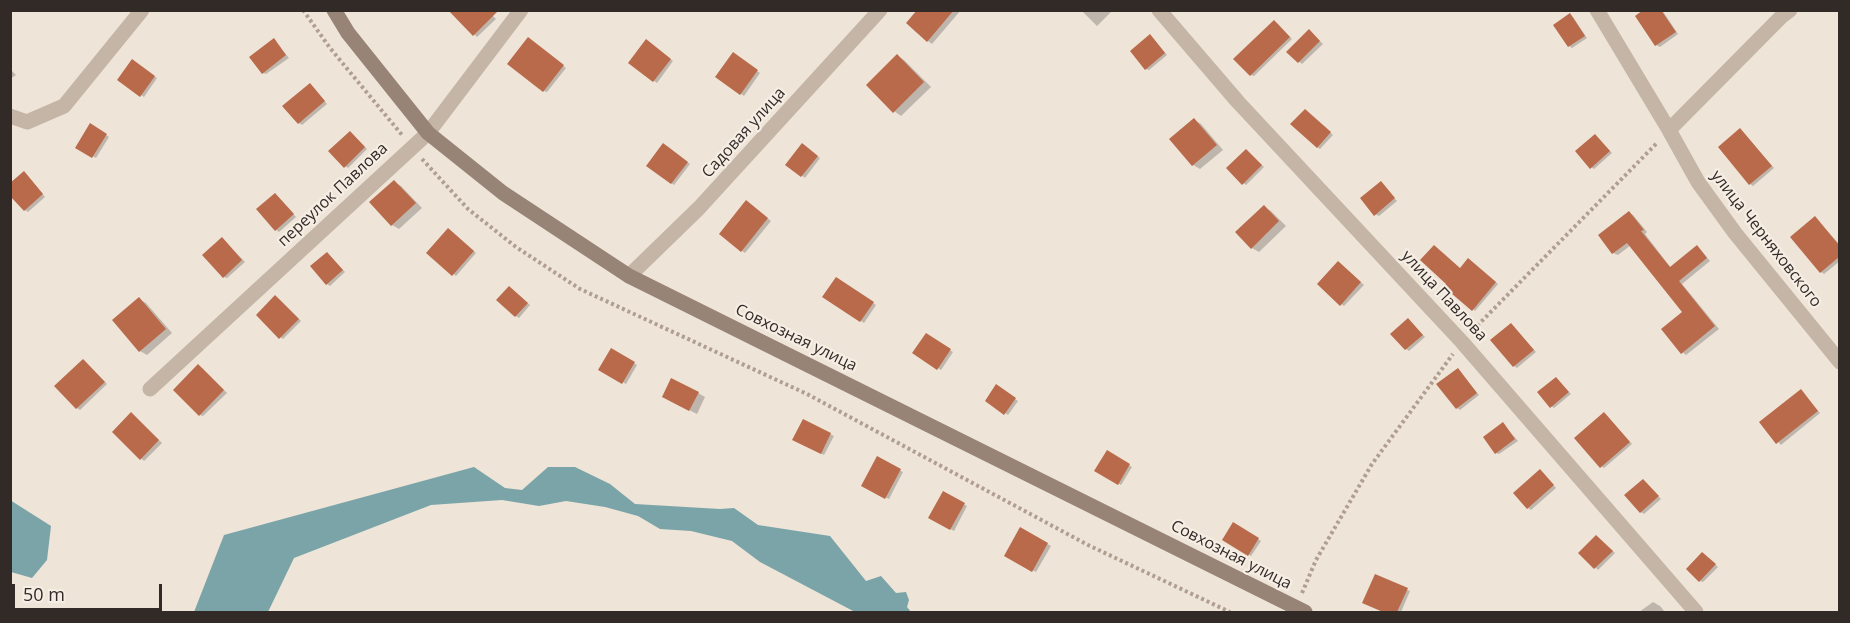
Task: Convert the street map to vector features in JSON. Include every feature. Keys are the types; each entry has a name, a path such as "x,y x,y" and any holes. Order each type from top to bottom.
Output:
{"street":[{"path":"10,116 27,122 64,106 142,10"},
{"name":"Совхозная улица","path":"334,10 348,33 428,133 503,194 629,276 1305,612"},
{"name":"переулок Павлова","path":"150,389 428,133 521,10"},
{"name":"Садовая улица","path":"629,276 699,208 880,10"},
{"name":"улица Павлова","path":"1159,10 1238,102 1462,342 1696,612"},
{"name":"улица Черняховского","path":"1597,10 1698,182 1735,233 1839,362"},
{"path":"1669,130 1790,10"}],"water":[{"path":"474,467 505,488 522,490 548,467 575,467 610,484 635,504 734,508 758,525 830,536 866,581 881,576 896,593 906,592 909,600 907,607 911,612 855,612 760,562 732,541 691,531 660,529 638,516 605,507 566,501 539,506 502,500 431,505 294,558 268,612 194,612 224,535"},
{"path":"10,500 51,526 47,560 32,578 11,572"}],"building":[{"path":"448,10 499,10 473,36"},
{"path":"917,10 954,10 927,42 906,23"},
{"path":"1643,10 1661,10 1676,32 1655,46 1635,16"},
{"path":"1570,13 1585,36 1568,47 1553,25"},
{"path":"1274,20 1290,37 1250,76 1233,59"},
{"path":"1309,29 1320,41 1298,63 1286,52"},
{"path":"1150,34 1165,53 1145,70 1130,51"},
{"path":"528,37 564,65 543,92 507,64"},
{"path":"274,38 286,55 262,74 249,57"},
{"path":"646,39 671,59 653,82 628,63"},
{"path":"733,52 758,70 740,95 715,77"},
{"path":"897,54 924,82 893,113 866,85"},
{"path":"132,59 155,76 140,97 117,80"},
{"path":"310,83 325,101 298,124 282,106"},
{"path":"1305,109 1331,132 1317,148 1290,124"},
{"path":"1194,118 1217,145 1192,166 1169,139"},
{"path":"90,123 107,134 92,158 75,148"},
{"path":"1740,128 1772,166 1749,185 1718,147"},
{"path":"350,131 365,147 344,168 328,151"},
{"path":"1595,134 1610,151 1590,169 1575,151"},
{"path":"663,143 688,162 671,184 646,166"},
{"path":"802,143 818,156 801,177 785,165"},
{"path":"1246,149 1262,165 1242,185 1226,168"},
{"path":"24,171 43,194 24,211 10,196 10,183"},
{"path":"394,180 416,203 391,226 369,202"},
{"path":"1381,181 1395,198 1374,216 1360,198"},
{"path":"275,193 294,214 275,231 256,209"},
{"path":"746,200 768,218 741,252 719,234"},
{"path":"1264,205 1279,221 1251,249 1235,232"},
{"path":"1629,211 1644,230 1641,231 1670,267 1697,245 1707,258 1679,281 1715,326 1681,354 1661,329 1682,312 1627,243 1612,254 1598,235"},
{"path":"1815,216 1839,245 1839,257 1820,273 1790,237"},
{"path":"448,228 474,251 452,276 426,253"},
{"path":"222,237 242,260 223,278 202,255"},
{"path":"1434,245 1460,268 1468,258 1496,282 1472,311 1444,287 1446,284 1420,260"},
{"path":"327,252 343,270 326,285 310,266"},
{"path":"1338,261 1361,282 1340,306 1317,284"},
{"path":"836,277 874,302 860,322 822,297"},
{"path":"509,286 528,303 515,317 496,300"},
{"path":"275,295 299,319 279,339 256,315"},
{"path":"139,297 166,329 139,352 112,320"},
{"path":"1408,318 1423,335 1405,350 1390,334"},
{"path":"1511,323 1534,350 1513,367 1490,340"},
{"path":"926,333 951,349 937,370 912,353"},
{"path":"611,348 635,362 622,384 598,370"},
{"path":"83,359 105,382 76,409 54,386"},
{"path":"198,364 224,390 199,416 173,390"},
{"path":"1458,368 1477,393 1456,409 1436,384"},
{"path":"1556,377 1569,392 1550,408 1537,392"},
{"path":"671,378 699,392 689,411 662,397"},
{"path":"996,384 1016,398 1004,415 985,401"},
{"path":"1801,389 1818,411 1776,444 1759,422"},
{"path":"131,412 159,440 140,460 112,432"},
{"path":"1604,412 1630,442 1600,468 1574,438"},
{"path":"803,419 831,433 821,454 792,440"},
{"path":"1503,422 1515,439 1495,454 1483,437"},
{"path":"1107,450 1130,464 1118,485 1094,471"},
{"path":"877,456 901,469 885,499 861,486"},
{"path":"1540,469 1554,485 1527,509 1513,493"},
{"path":"1643,479 1659,496 1640,513 1624,495"},
{"path":"943,491 965,503 950,530 928,518"},
{"path":"1233,522 1259,538 1248,556 1222,540"},
{"path":"1020,527 1048,543 1032,572 1004,556"},
{"path":"1596,535 1613,551 1594,569 1578,553"},
{"path":"1702,552 1716,564 1699,582 1686,569"},
{"path":"1375,574 1408,588 1397,612 1383,612 1362,603"}]}
